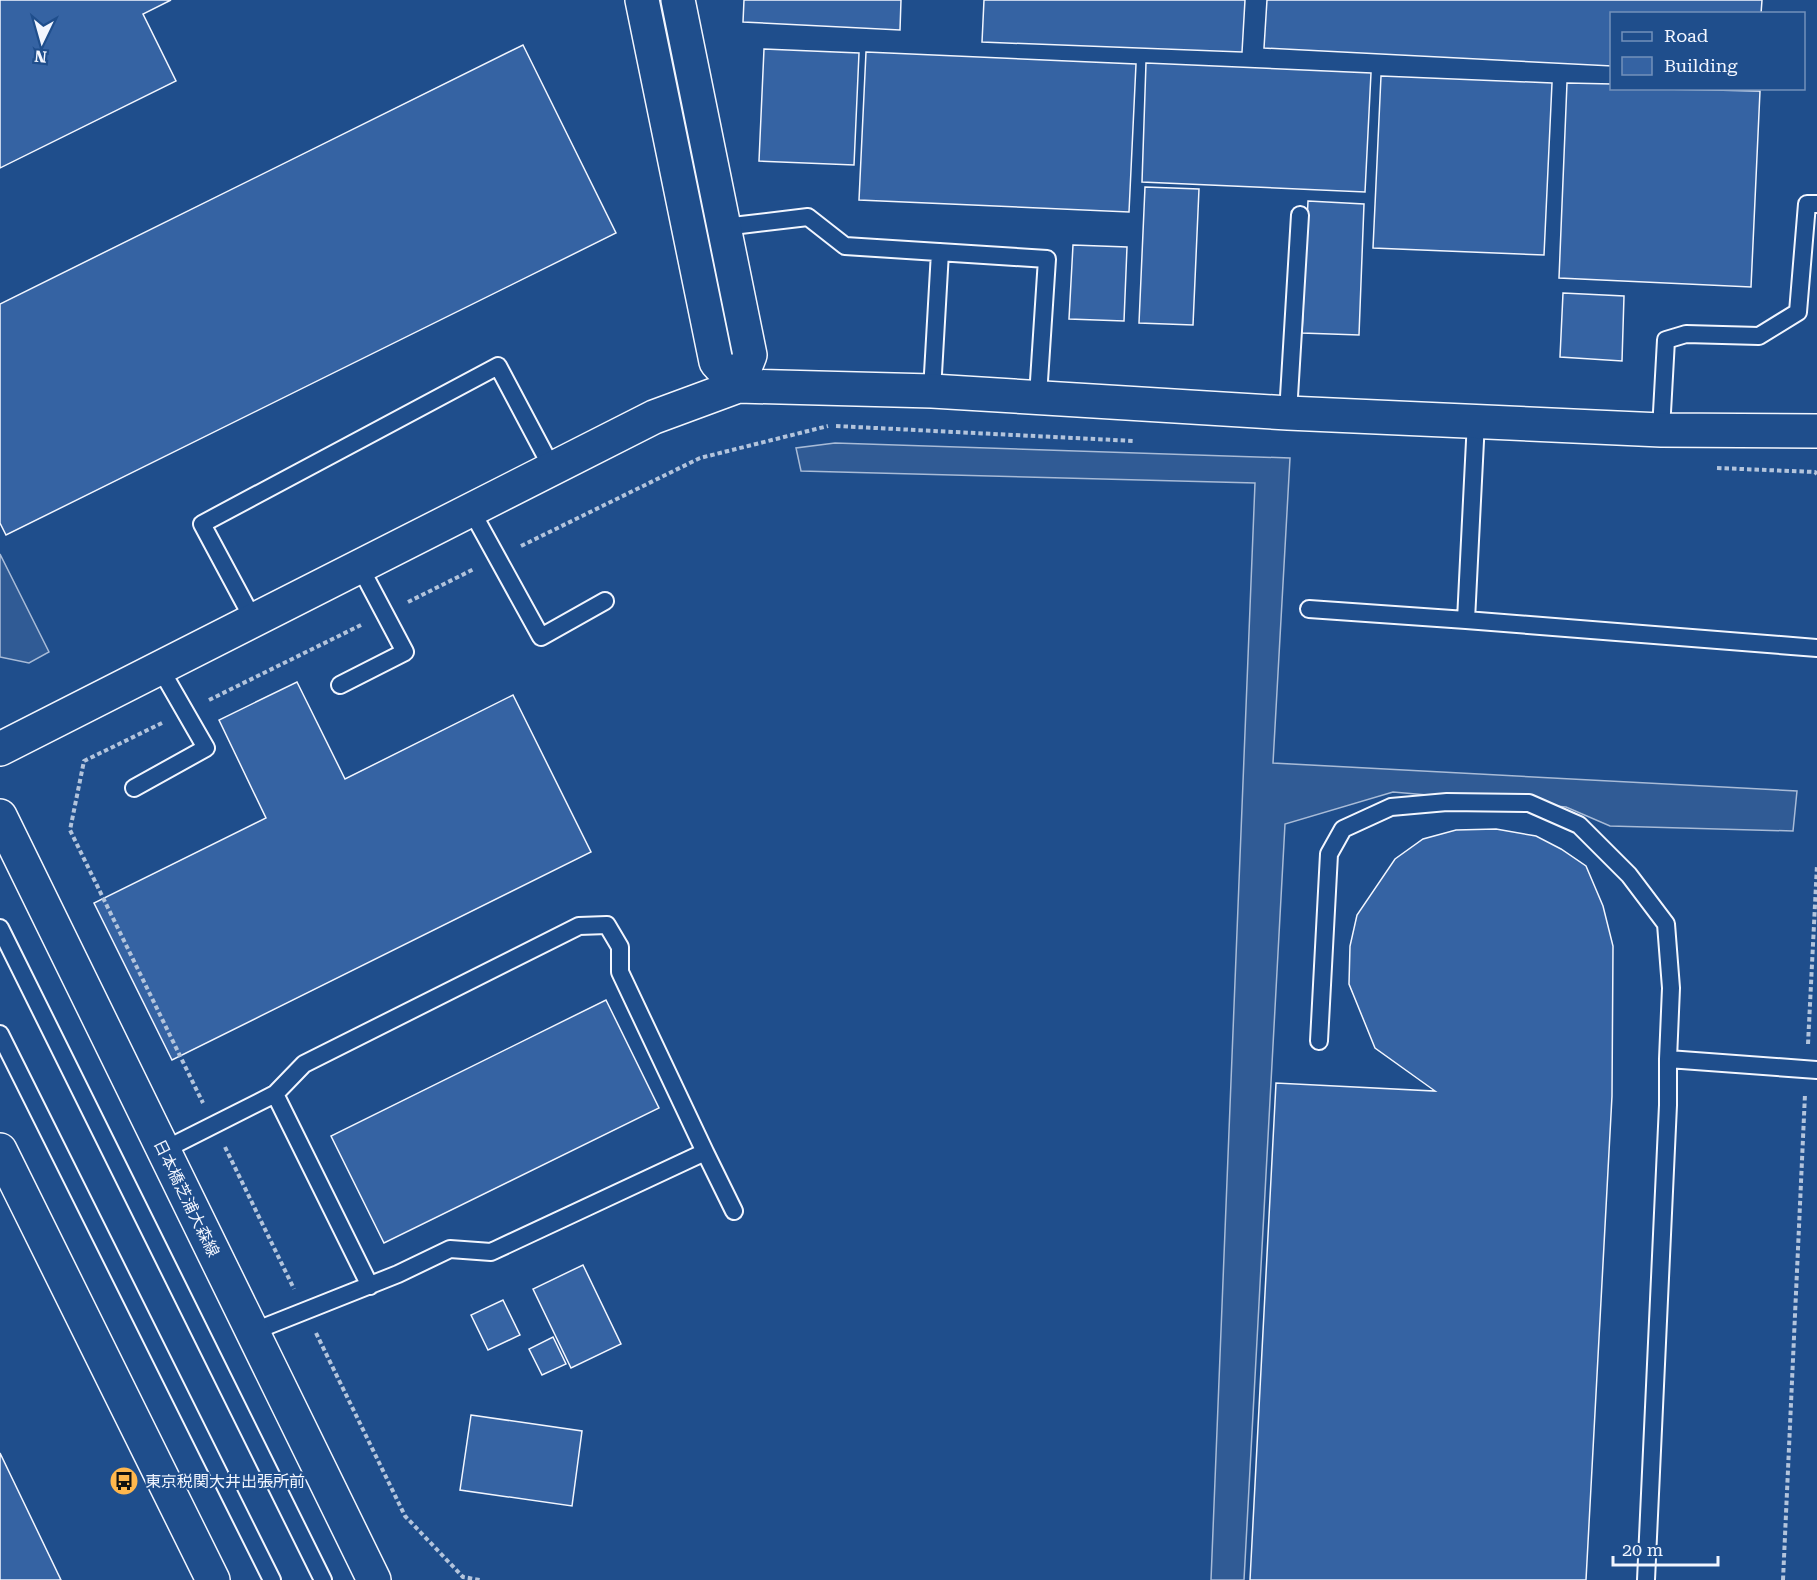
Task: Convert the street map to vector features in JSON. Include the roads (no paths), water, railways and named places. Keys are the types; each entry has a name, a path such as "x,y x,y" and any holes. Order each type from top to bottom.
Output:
{"street":[{"path":"642,0 716,362 738,386"},
{"path":"678,0 750,354 738,386"},
{"path":"0,749 654,417 738,386 1038,396 1288,413 1476,422 1661,429 1817,431"},
{"name":"日本橋芝浦大森線","path":"0,816 374,1580"},
{"path":"0,1150 213,1580"}],"lane":[{"path":"1661,429 1666,340 1686,334 1759,336 1798,312 1807,204 1817,204"},
{"path":"1288,413 1300,215"},
{"path":"724,227 808,217 845,246 1047,259 1038,396"},
{"path":"932,391 940,252"},
{"path":"254,621 202,524 498,366 552,468"},
{"path":"1466,620 1476,422"},
{"path":"471,510 541,637 605,602"},
{"path":"340,685 405,652 360,567"},
{"path":"1309,609 1817,648"},
{"path":"134,788 206,748 160,668"},
{"path":"1319,1041 1329,854 1343,829 1391,807 1447,802 1529,803 1579,825 1629,875 1666,924 1671,988 1668,1104 1646,1580"},
{"path":"164,1150 275,1094 304,1064 579,926 607,925 620,947 620,972 735,1211"},
{"path":"0,927 323,1580"},
{"path":"0,1034 272,1580"},
{"path":"1668,1059 1812,1070"},
{"path":"275,1094 370,1286"},
{"path":"252,1332 370,1286 450,1250 491,1252 705,1152"}],"place":[{"name":"東京税関大井出張所前","path":"124,1481"}]}
